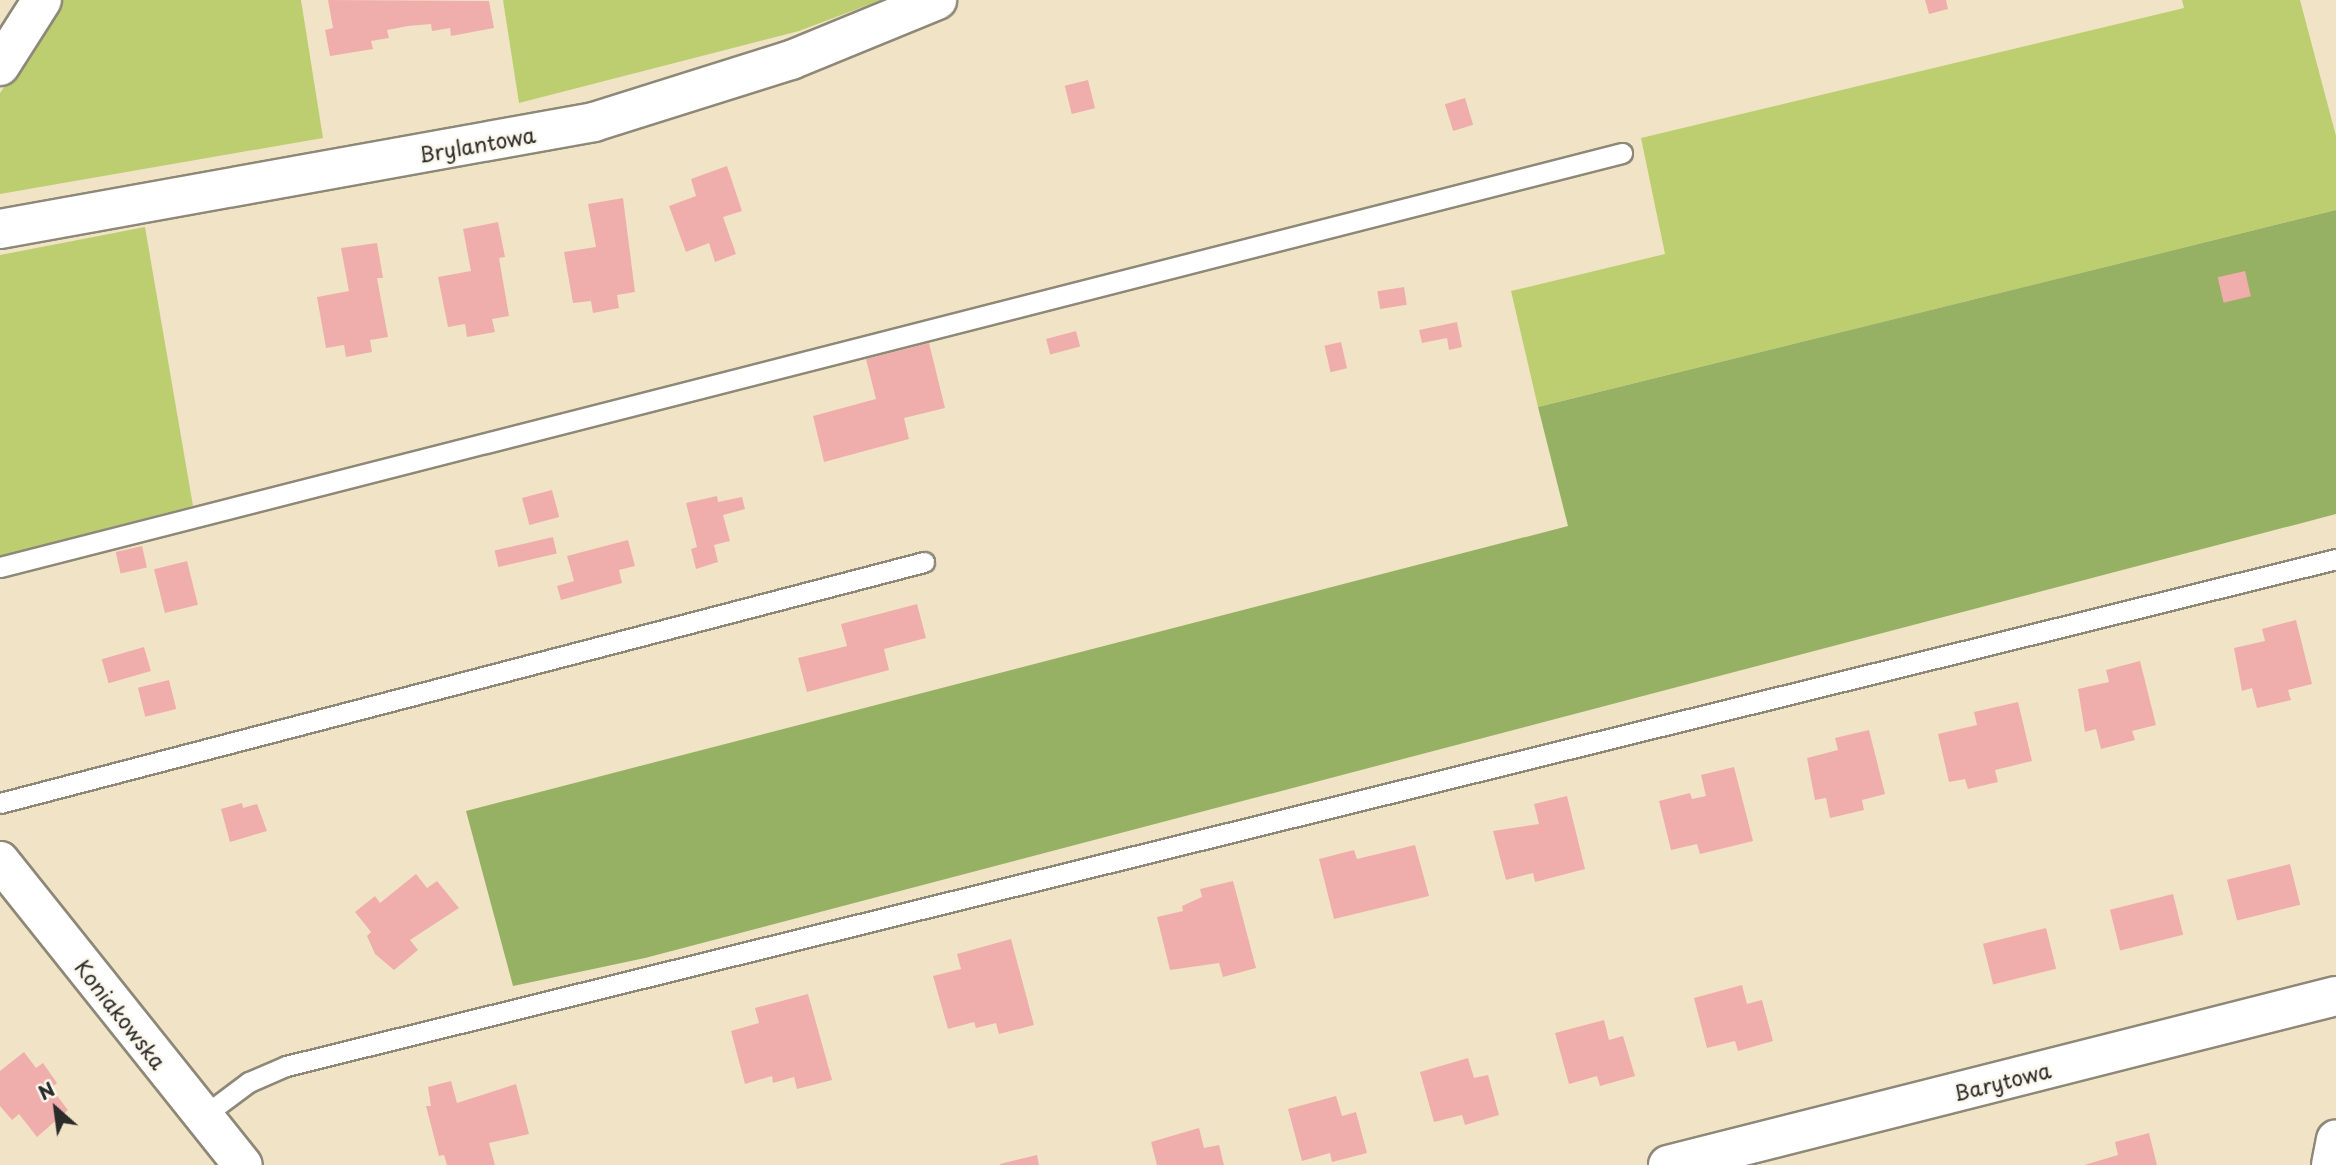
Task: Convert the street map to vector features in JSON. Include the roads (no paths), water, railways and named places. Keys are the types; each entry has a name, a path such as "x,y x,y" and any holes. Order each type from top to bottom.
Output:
{"street":[{"path":"0,66 42,0"},
{"name":"Brylantowa","path":"0,229 594,122 791,60 937,0"},
{"name":"Koniakowska","path":"0,861 243,1165"},
{"name":"Barytowa","path":"1668,1165 2336,996"},
{"path":"2331,1165 2336,1139"}],"lane":[{"path":"0,567 1622,153"},
{"path":"202,1117 249,1082 286,1066 2336,559"},
{"path":"0,803 924,562"}]}
